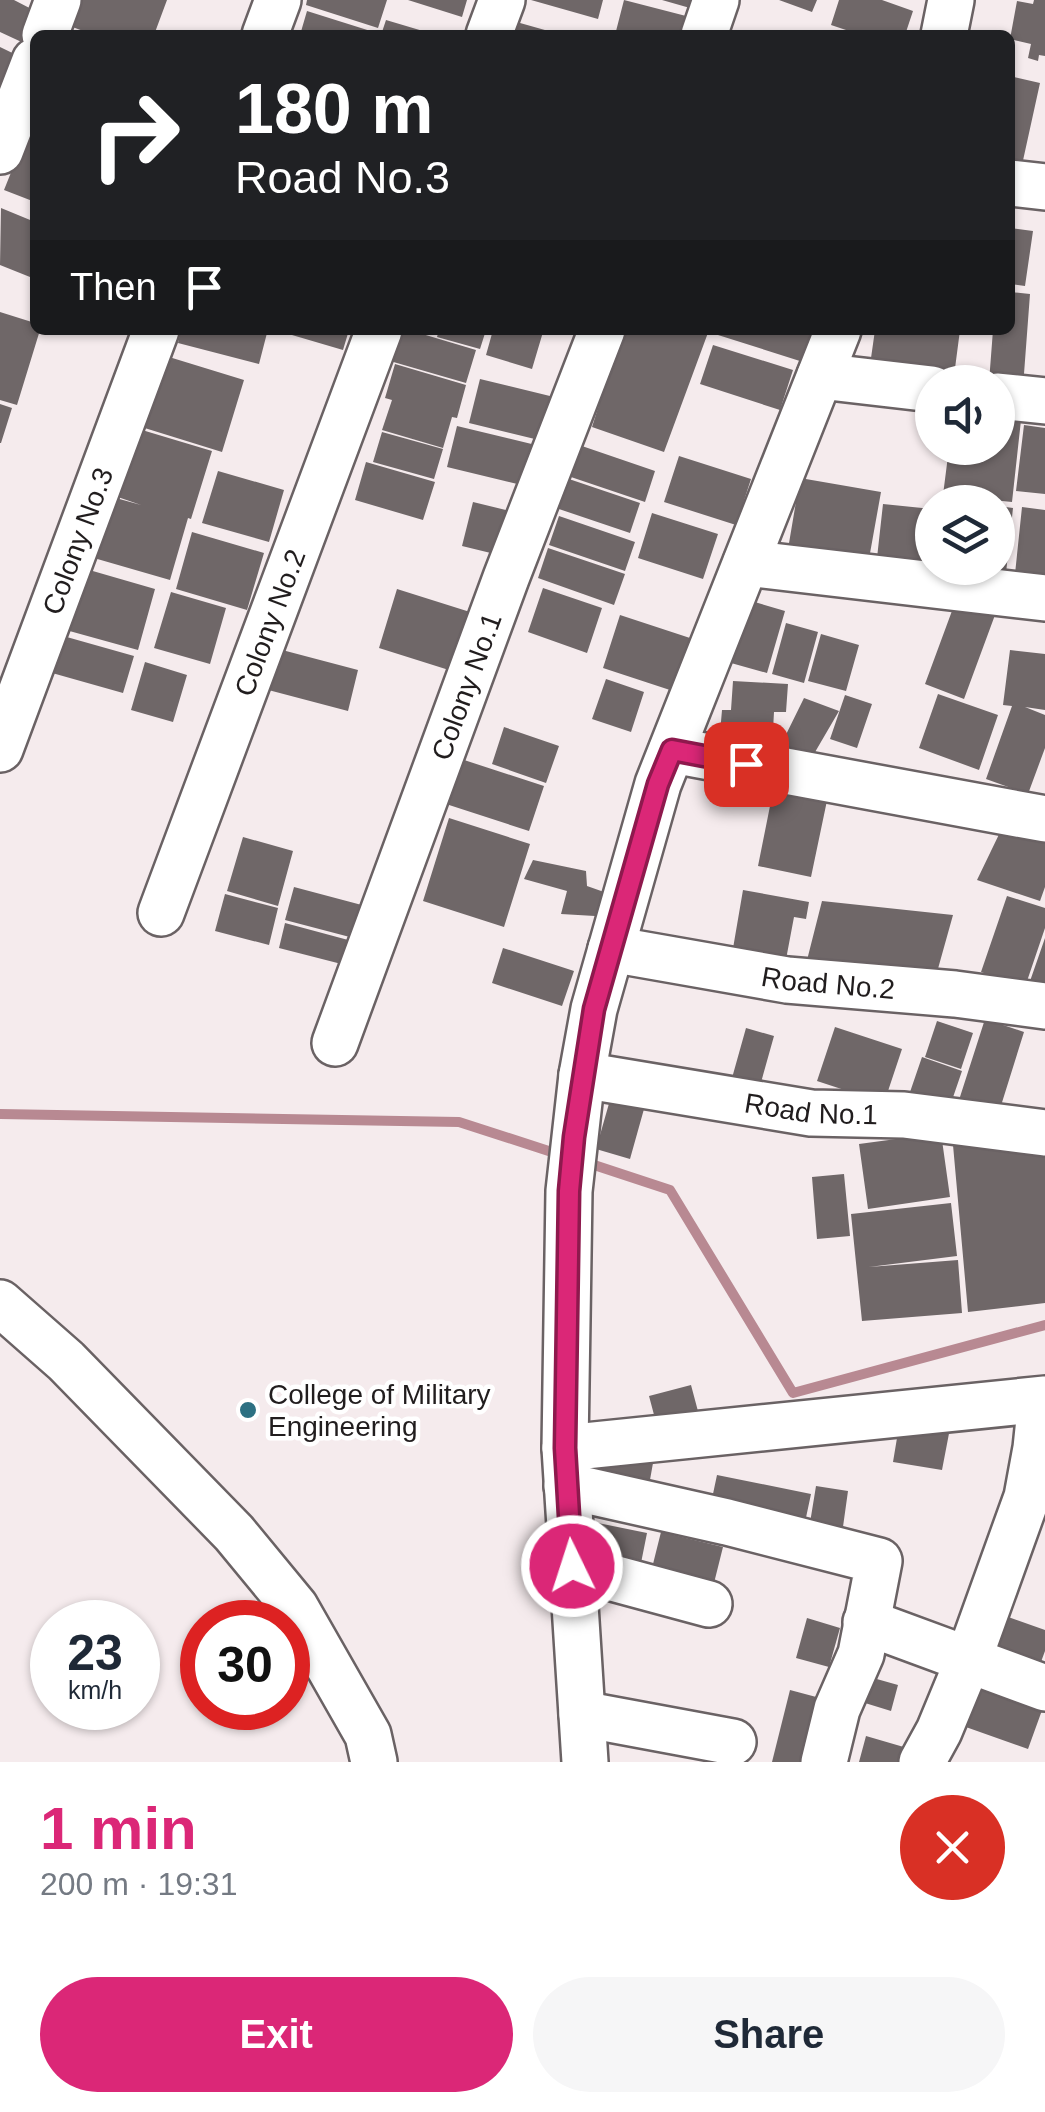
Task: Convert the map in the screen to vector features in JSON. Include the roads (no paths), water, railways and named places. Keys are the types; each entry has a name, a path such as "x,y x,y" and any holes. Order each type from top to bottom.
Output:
{"street":[{"path":"47,30 58,0"},
{"path":"267,30 278,0"},
{"path":"491,30 502,0"},
{"path":"706,30 716,0"},
{"path":"945,30 951,0"},
{"path":"0,151 30,73"},
{"path":"1015,184 1045,187"},
{"name":"Colony No.3","path":"0,750 154,335"},
{"name":"Colony No.2","path":"162,913 377,335"},
{"name":"Colony No.1","path":"335,1043 600,335"},
{"path":"585,1762 566,1467 569,1191 582,1075 594,1009 658,784 836,335"},
{"path":"820,376 915,387"},
{"path":"1015,398 1045,401"},
{"path":"746,563 1045,598"},
{"path":"672,750 1045,819"},
{"name":"Road No.2","path":"611,950 787,980 1045,1006"},
{"name":"Road No.1","path":"582,1075 811,1113 904,1115 1045,1132"},
{"path":"0,1303 66,1361 234,1533 294,1607 368,1735 374,1762"},
{"path":"566,1467 1043,1400 1027,1497 968,1660 922,1762"},
{"path":"566,1467 727,1522 879,1561 860,1654 837,1709 824,1762"},
{"path":"572,1566 708,1604"},
{"path":"866,1622 1045,1688"},
{"path":"582,1714 733,1742"}],"waterway":[{"path":"0,1114 459,1122 564,1156"},
{"path":"585,1162 670,1190 793,1393 1045,1325"}],"place":[{"name":"College of Military Engineering","path":"248,1410"}]}
